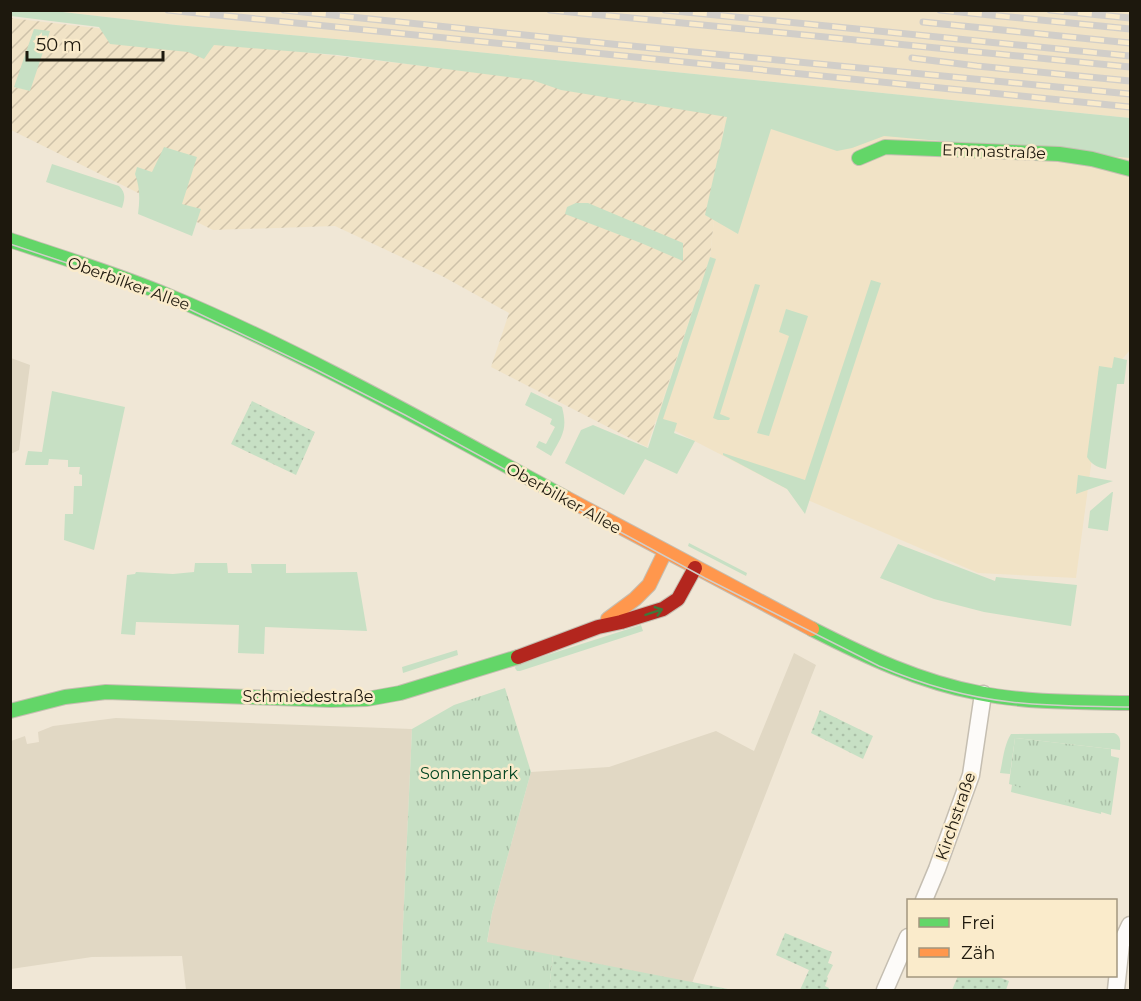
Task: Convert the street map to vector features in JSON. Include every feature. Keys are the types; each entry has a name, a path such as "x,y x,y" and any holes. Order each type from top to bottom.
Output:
{"main road":[{"name":"Emmastraße","path":"859,158 885,147 1059,154 1092,159 1131,169"},
{"name":"Oberbilker Allee","path":"10,240 143,285 264,340 351,383 695,568 878,661 923,679 983,694 1031,700 1131,703"},
{"name":"Schmiedestraße","path":"598,627 635,599 649,585 665,552"},
{"name":"Schmiedestraße","path":"10,711 65,697 106,692 306,700 367,699 400,693 511,659 598,627 663,609 678,599 695,568"}],"street":[{"name":"Kirchstraße","path":"924,899 971,775 983,694"},
{"path":"1116,990 1121,944 1131,925"},
{"path":"885,990 907,941"}],"shaded area":[{"path":"54,11 1130,11 1130,118 437,48 176,25"},
{"path":"10,18 726,101 710,258 647,447 491,367 509,313 442,276 335,226 213,230 11,130"},
{"path":"726,101 1130,136 1130,350 1102,383 1076,578 978,573 810,501 656,421 710,258"},
{"path":"11,358 30,365 19,450 11,454"},
{"path":"794,653 816,665 692,983 487,943 492,913 531,772 609,767 716,731 754,751"},
{"path":"116,718 412,729 400,990 186,990 182,956 92,957 11,969 11,741 25,736 27,744 39,742 38,732 53,726"}],"green space":[{"path":"11,11 54,11 176,25 437,48 1130,118 1130,158 884,136 837,151 771,129 738,234 705,215 727,117 561,90 532,80 337,55 214,45 204,59 188,52 110,44 99,27 11,16"},
{"path":"34,29 50,31 30,91 14,87"},
{"path":"164,147 197,157 182,204 201,209 192,236 138,214 139,194 135,174 137,167 152,172"},
{"path":"52,164 119,186 124,196 122,208 46,182"},
{"path":"576,203 588,203 683,243 683,261 565,214 567,207"},
{"path":"710,257 716,259 663,419 677,423 674,433 695,441 677,474 645,459 624,495 565,463 581,430 593,425 648,448"},
{"path":"871,280 881,283 805,514 787,489 723,453 805,480"},
{"path":"755,284 760,285 720,414 730,418 729,420 718,420 713,418"},
{"path":"786,309 808,316 769,436 757,433 789,336 779,332"},
{"path":"1114,357 1127,360 1124,384 1117,384 1106,469 1095,465 1087,457 1099,366 1112,368"},
{"path":"52,391 125,407 94,550 64,540 65,514 73,514 74,486 82,486 80,467 68,467 68,460 49,459 48,465 25,465 28,451 42,452"},
{"path":"531,392 562,407 563,433 551,456 536,447 539,441 546,444 555,427 550,424 552,419 525,405"},
{"path":"252,401 315,432 296,475 231,444"},
{"path":"1078,475 1113,481 1076,494"},
{"path":"1112,492 1108,531 1088,528 1090,511"},
{"path":"689,543 747,573 746,576 688,546"},
{"path":"898,544 995,581 996,577 1077,585 1071,626 984,612 934,599 880,578"},
{"path":"195,563 227,563 228,573 252,573 251,564 286,564 286,573 357,572 367,631 265,627 264,654 238,653 239,625 136,622 135,635 121,634 127,575 136,572 173,574 194,572"},
{"path":"641,625 643,631 520,671 515,668 516,665"},
{"path":"457,650 458,655 403,673 402,667"},
{"name":"Sonnenpark","path":"505,688 531,772 492,913 487,942 553,955 549,990 400,990 412,729 454,705"},
{"path":"820,710 873,736 863,759 811,733"},
{"path":"1114,733 1119,738 1120,750 1015,738 1010,774 1000,773 1005,748 1011,734"},
{"path":"1015,738 1111,749 1111,756 1119,758 1111,815 1009,784"},
{"path":"1012,785 1102,801 1101,814 1011,792"},
{"path":"785,933 832,952 828,963 833,965 825,986 829,988 828,990 800,990 809,970 776,955"},
{"path":"553,955 733,990 549,990"},
{"path":"958,977 999,977 1009,981 1006,990 952,990"}],"tram line":[{"path":"10,244 133,285 170,300 313,368 405,415 705,578 879,666 944,689 994,700 1041,705 1130,707"}],"railway":[{"path":"168,10 1130,107"},
{"path":"284,10 1130,94"},
{"path":"550,10 1130,67"},
{"path":"665,10 1130,56"},
{"path":"940,10 1130,29"},
{"path":"1050,10 1130,18"},
{"path":"923,22 1130,43"},
{"path":"912,58 1130,81"}],"traffic: fast":[{"path":"859,158 885,147 1059,154 1092,159 1130,169"},
{"path":"10,240 130,280 220,318 370,392 566,498"},
{"path":"812,629 893,667 957,688 1035,700 1130,703"},
{"path":"10,711 65,697 106,692 331,700 367,699 400,693 518,657"}],"traffic: slow":[{"path":"566,498 812,629"},
{"path":"608,619 635,599 649,585 665,552"}],"traffic: jam":[{"path":"518,657 598,627 663,609 678,599 695,568"}]}
